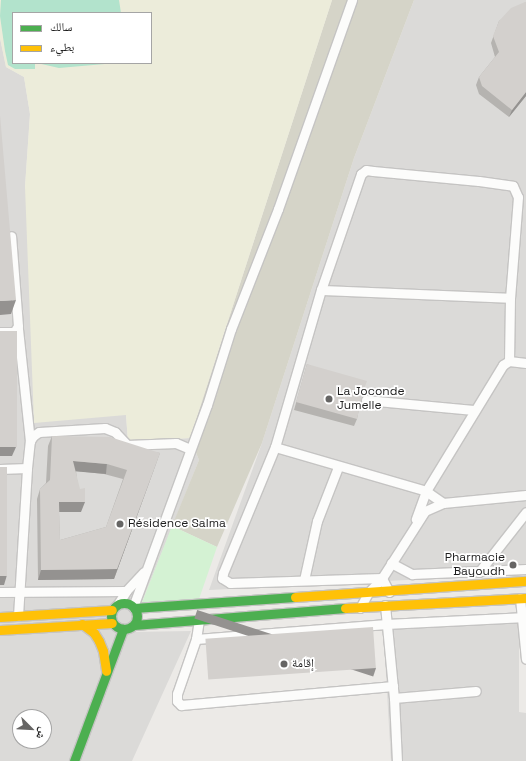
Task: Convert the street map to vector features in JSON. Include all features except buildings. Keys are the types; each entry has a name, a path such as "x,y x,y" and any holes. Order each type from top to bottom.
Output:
{"main road":[{"path":"0,617 115,607 129,604 134,607 389,592 526,581"},
{"path":"74,761 106,671 123,630 134,624 385,605 523,598"},
{"path":"112,623 110,619 115,607"},
{"path":"134,607 137,616 134,624"},
{"path":"0,630 112,623 123,630"},
{"path":"82,624 94,633 99,641 103,651 106,671"}],"street":[{"path":"134,607 145,571 207,405 231,329 246,294 278,209 352,0"},
{"path":"382,578 230,583 222,578 222,573 275,447 321,290 358,178 366,170 479,180 513,186 518,197 510,298 509,361"},
{"path":"10,223 18,329 30,442 27,468 18,616"},
{"path":"321,290 510,298"},
{"path":"0,332 14,332 18,329"},
{"path":"412,529 426,491 474,410 503,365 509,361 526,363"},
{"path":"366,400 474,410"},
{"path":"30,442 33,436 39,432 106,428 114,432 127,445 176,443 190,449"},
{"path":"275,447 338,467 426,491 442,503"},
{"path":"304,580 317,521 338,467"},
{"path":"0,469 27,468"},
{"path":"360,608 368,593 382,578 390,563 425,511 442,503 526,495"},
{"path":"479,572 526,512"},
{"path":"390,563 412,574 526,569"},
{"path":"115,607 126,591 145,571"},
{"path":"382,578 389,592"},
{"path":"0,592 19,590 126,591"},
{"path":"523,598 526,659"},
{"path":"385,605 394,698 397,761"},
{"path":"196,639 386,624 524,617"},
{"path":"199,620 196,639 177,694 177,701 181,705 393,686"},
{"path":"394,698 476,691"}],"shaded area":[{"path":"332,0 414,0 354,158 262,443 217,547 172,526 199,460 190,438"},
{"path":"414,0 526,0 526,574 209,590 262,443 354,158"},
{"path":"0,38 6,67 24,77 30,114 25,187 126,415 128,442 190,438 199,460 130,632 191,631 132,761 0,761"},
{"path":"519,613 519,712 526,713 526,761 391,761 383,623"}],"green space":[{"path":"0,0 332,0 190,438 128,442 126,415 34,423 25,187 30,114 24,77 6,67 0,38"},
{"path":"1,0 119,0 121,12 12,12 12,64 35,64 35,69 15,69 8,65 0,16"},
{"path":"41,64 105,64 59,68"},
{"path":"172,526 217,547 198,602 141,605"}],"traffic: fast":[{"path":"134,608 295,597"},
{"path":"124,603 133,607 137,616 133,625 124,629 115,625 111,616 115,607 124,603"},
{"path":"134,625 345,608"},
{"path":"74,761 123,629"}],"traffic: slow":[{"path":"295,597 526,581"},
{"path":"345,608 526,598"},
{"path":"0,617 112,610"},
{"path":"0,630 112,623"},
{"path":"82,624 94,633 99,641 103,651 106,671"}],"place":[{"name":"La Joconde Jumelle","path":"329,399"},
{"name":"Résidence Salma","path":"120,524"},
{"name":"Pharmacie Bayoudh","path":"513,565"},
{"name":"إقامة","path":"284,664"}]}
